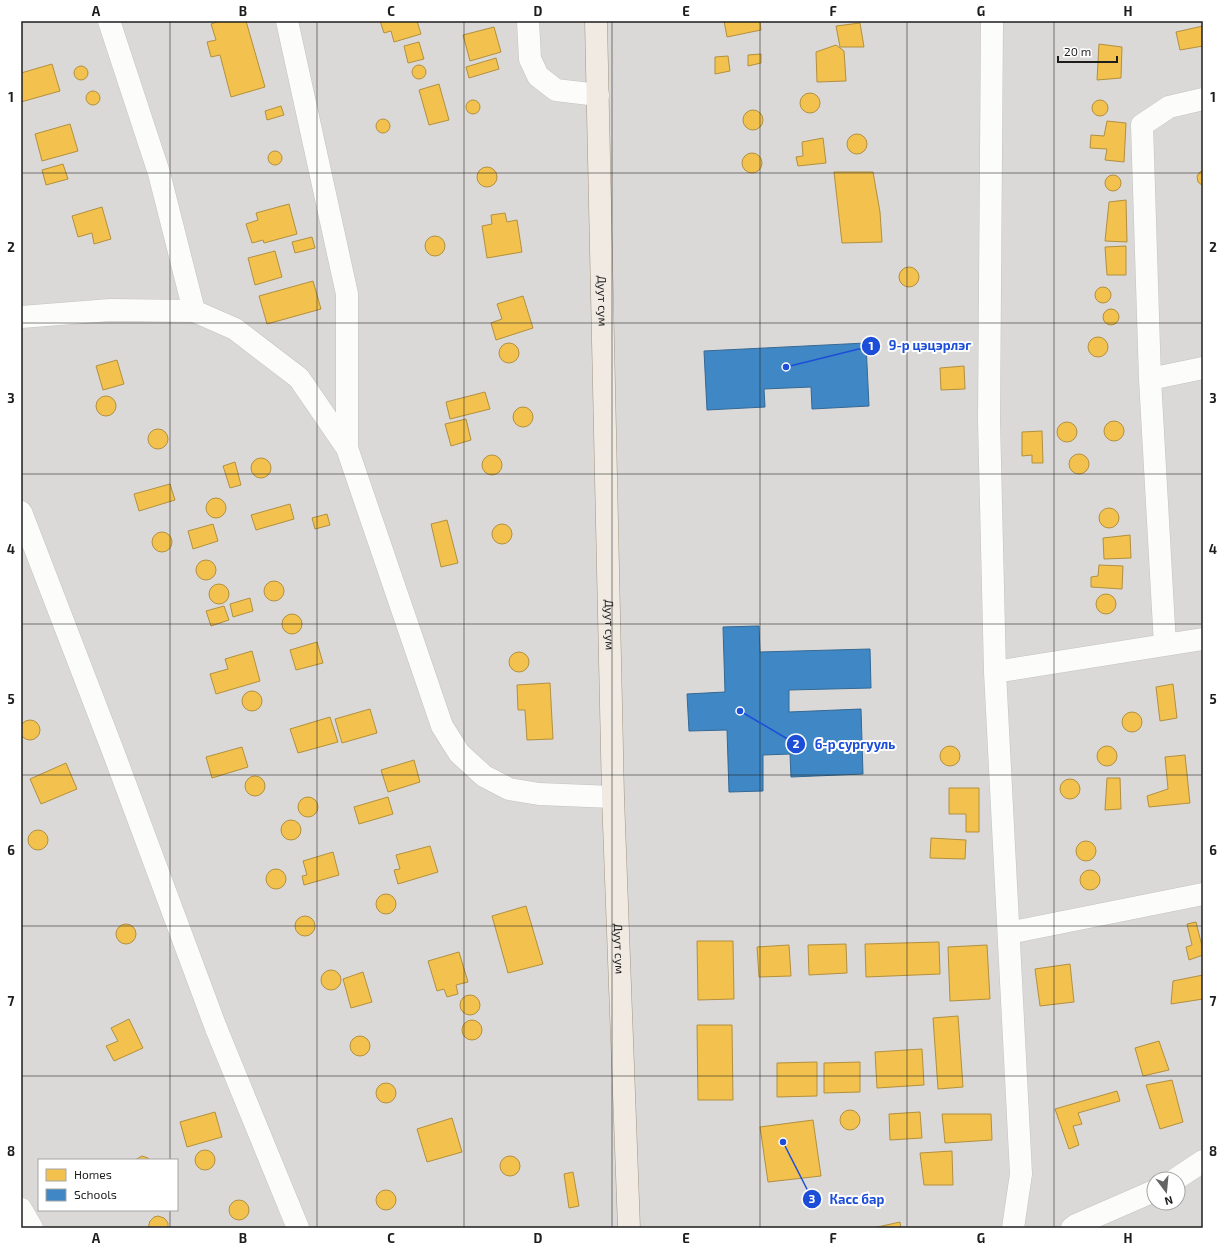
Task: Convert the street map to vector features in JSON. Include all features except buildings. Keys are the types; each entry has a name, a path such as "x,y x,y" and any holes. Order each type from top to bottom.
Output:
{"main road":[{"name":"Дуут сум","path":"596,21 613,797 629,1228"}],"street":[{"path":"109,21 158,173 194,311"},
{"path":"287,21 347,294 347,448"},
{"path":"528,21 530,59 538,76 556,90 598,95"},
{"path":"992,21 989,420 995,672 1021,1174 1013,1228"},
{"path":"1166,645 1150,379 1142,125 1169,107 1203,99"},
{"path":"21,317 110,310 194,311 235,329 299,378 347,448 442,726 459,753 484,776 509,789 539,794 613,797"},
{"path":"1150,379 1203,368"},
{"path":"21,512 110,744 216,1028 298,1228"},
{"path":"995,672 1203,639"},
{"path":"1009,933 1203,894"},
{"path":"1186,1172 1203,1161"},
{"path":"1072,1228 1146,1194"},
{"path":"21,1209 32,1228"}],"shaded area":[{"path":"21,21 1203,21 1203,1228 21,1228"}],"place":[{"name":"9-р цэцэрлэг","path":"786,367"},
{"name":"6-р сургууль","path":"740,711"},
{"name":"Касс бар","path":"783,1142"}]}
